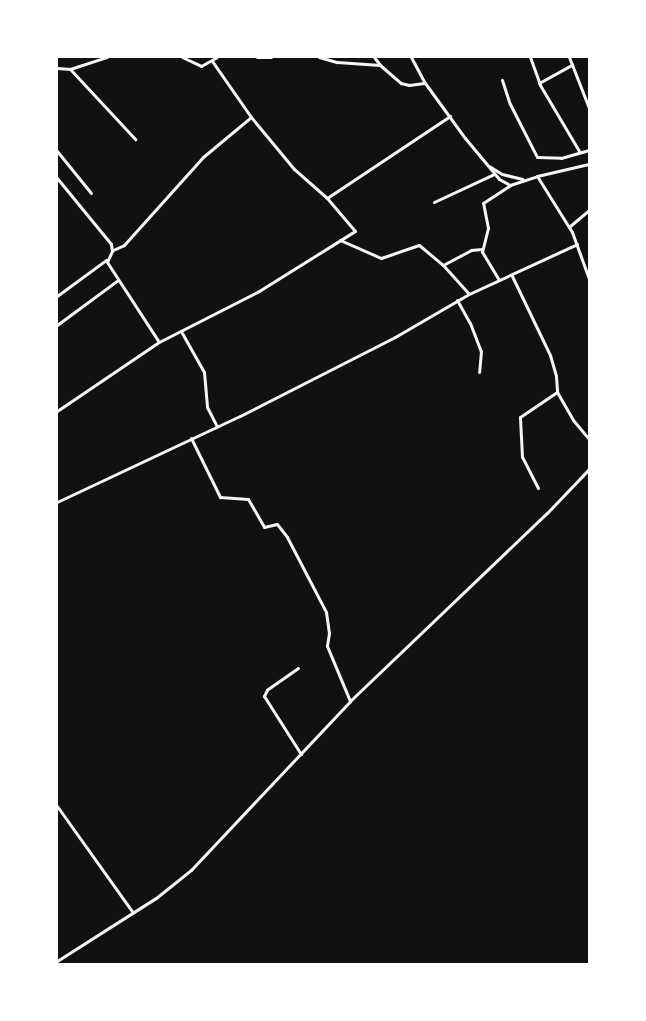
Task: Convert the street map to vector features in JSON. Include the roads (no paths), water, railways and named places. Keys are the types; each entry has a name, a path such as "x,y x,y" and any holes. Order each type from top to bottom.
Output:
{"street":[{"path":"57,68 70,69 106,57"},
{"path":"182,57 201,66 217,57"},
{"path":"257,57 271,57"},
{"path":"319,57 337,62 380,65"},
{"path":"374,57 380,65 406,84 425,83"},
{"path":"411,57 425,83 465,138 494,174 510,185"},
{"path":"530,57 539,83 579,151"},
{"path":"569,57 589,108"},
{"path":"57,411 159,342 182,333 259,291 355,229 327,198 294,169 250,117 212,61"},
{"path":"539,83 572,66"},
{"path":"70,69 135,139"},
{"path":"502,80 510,104 537,157 561,158 589,150"},
{"path":"327,198 451,116"},
{"path":"57,296 106,260 112,251 124,245 203,158 250,117"},
{"path":"57,151 91,193"},
{"path":"499,280 484,260 482,249 488,228 488,212 483,203 510,185 524,179 589,164"},
{"path":"488,165 502,174 524,179"},
{"path":"434,202 494,174"},
{"path":"537,176 569,227 583,258 589,279"},
{"path":"57,178 111,244 112,251"},
{"path":"569,227 589,210"},
{"path":"340,240 381,258 419,245 443,265 469,294"},
{"path":"57,502 217,427 395,337 469,294 577,244"},
{"path":"443,265 476,249 482,249"},
{"path":"583,258 589,256"},
{"path":"106,260 159,342"},
{"path":"512,276 550,355 556,376 557,392 573,420 589,439"},
{"path":"57,325 118,280"},
{"path":"458,300 481,351 479,372"},
{"path":"182,333 204,372 209,412 217,427"},
{"path":"538,488 522,457 520,417 557,392"},
{"path":"191,438 220,497 248,499 264,527 277,524 281,526 326,612 329,633 327,646 350,701"},
{"path":"57,961 132,911 156,898 191,870 350,701 547,513 589,469"},
{"path":"298,668 267,690 264,696 301,754"},
{"path":"57,807 132,911"}]}
